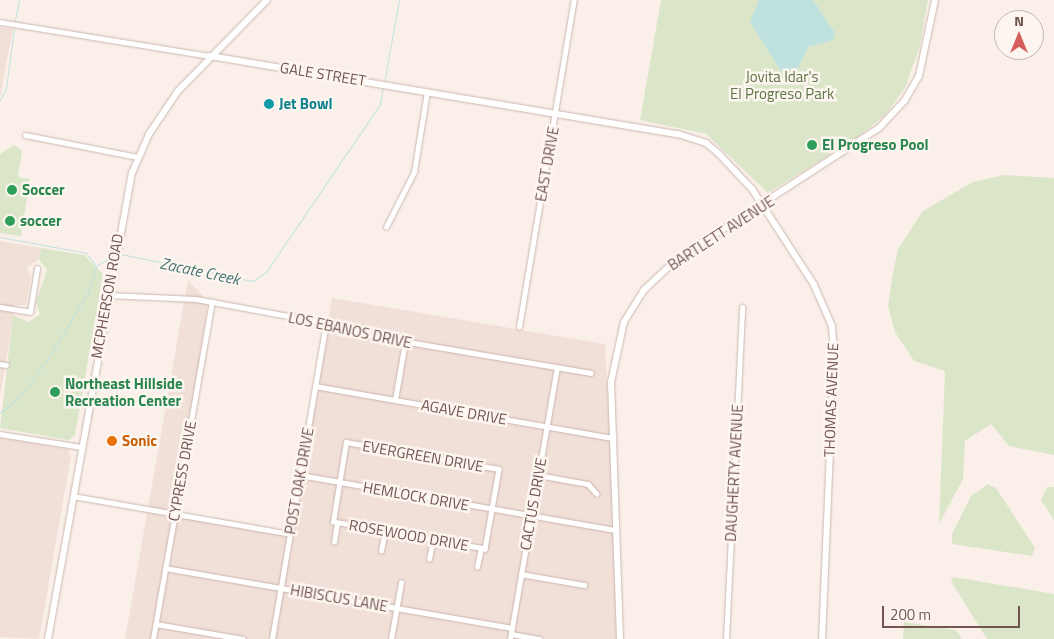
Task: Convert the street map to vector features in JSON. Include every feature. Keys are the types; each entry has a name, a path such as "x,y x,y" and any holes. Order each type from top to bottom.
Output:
{"main road":[{"name":"MCPHERSON ROAD","path":"48,639 116,245 138,157 167,105 210,56 267,0"},
{"name":"BARTLETT AVENUE","path":"620,639 613,438 613,363 630,310 644,290 677,259 763,206 879,128 905,100 919,76 935,0"},
{"name":"GALE STREET","path":"210,56 646,130"},
{"name":"THOMAS AVENUE","path":"646,130 706,143 763,206 822,299 834,340 822,639"}],"street":[{"name":"EAST DRIVE","path":"519,328 574,0"},
{"name":"GALE STREET","path":"0,22 210,56"},
{"path":"386,227 414,172 427,92"},
{"path":"25,136 138,157"},
{"path":"0,307 30,312 36,269"},
{"name":"LOS EBANOS DRIVE","path":"107,295 161,295 212,302 326,323 405,342 591,373"},
{"name":"CYPRESS DRIVE","path":"153,639 212,302"},
{"name":"DAUGHERTY AVENUE","path":"726,639 742,307"},
{"name":"POST OAK DRIVE","path":"272,639 326,323"},
{"path":"395,400 405,342"},
{"path":"0,364 6,365"},
{"name":"CACTUS DRIVE","path":"511,636 557,368"},
{"name":"AGAVE DRIVE","path":"315,386 613,438"},
{"path":"0,434 81,447"},
{"name":"EVERGREEN DRIVE","path":"339,482 346,442 499,469 492,509"},
{"name":"HEMLOCK DRIVE","path":"300,475 616,530"},
{"path":"538,476 588,484 597,494"},
{"path":"334,542 339,482"},
{"path":"73,496 290,534"},
{"path":"477,567 492,509"},
{"name":"ROSEWOOD DRIVE","path":"335,523 483,548"},
{"path":"381,551 385,531"},
{"path":"429,559 433,540"},
{"name":"HIBISCUS LANE","path":"165,568 512,628"},
{"path":"521,574 584,585"},
{"path":"391,639 401,583"},
{"path":"156,624 243,639"},
{"path":"511,636 540,639"}],"shaded area":[{"path":"0,27 13,29 0,97"},
{"path":"0,241 41,248 39,259 27,268 31,277 26,305 15,305 0,398"},
{"path":"188,280 208,302 179,514 290,533 332,298 605,344 620,639 125,639"},
{"path":"0,438 67,449 71,456 39,639 0,637"}],"green space":[{"name":"Jovita Idar's El Progreso Park","path":"661,0 928,0 920,46 905,88 885,115 858,137 768,193 706,134 640,120"},
{"path":"14,145 22,151 18,177 30,179 21,236 0,233 0,154"},
{"path":"1004,175 1054,178 1054,455 1009,446 991,424 965,441 963,479 939,524 945,371 914,361 895,332 888,306 893,273 898,249 923,211 973,182"},
{"path":"41,248 84,255 103,274 75,435 69,440 0,428 13,315 29,322 40,314 36,302 47,270 39,259"},
{"path":"988,484 996,488 1035,548 1032,556 952,544 952,534 971,496"},
{"path":"1047,487 1054,487 1054,520 1041,500"},
{"path":"953,577 1054,594 1054,639 987,639 951,581"},
{"path":"904,622 956,630 962,639 903,639"}],"water":[{"path":"759,0 813,0 835,33 833,40 808,47 797,70 780,70 750,22"}],"waterway":[{"path":"15,20 19,0"},
{"name":"Zacate Creek","path":"384,83 399,0"},
{"path":"0,100 6,88 14,29"},
{"name":"Zacate Creek","path":"121,254 253,281 266,272 380,104 383,87"},
{"path":"0,237 86,253 96,266"},
{"name":"Zacate Creek","path":"0,413 21,396 50,356 87,294 96,266 115,254"}],"place":[{"name":"Jet Bowl","path":"269,104"},
{"name":"El Progreso Pool","path":"812,145"},
{"name":"Soccer","path":"12,190"},
{"name":"soccer","path":"10,221"},
{"name":"Northeast Hillside Recreation Center","path":"55,392"},
{"name":"Sonic","path":"112,441"}]}
